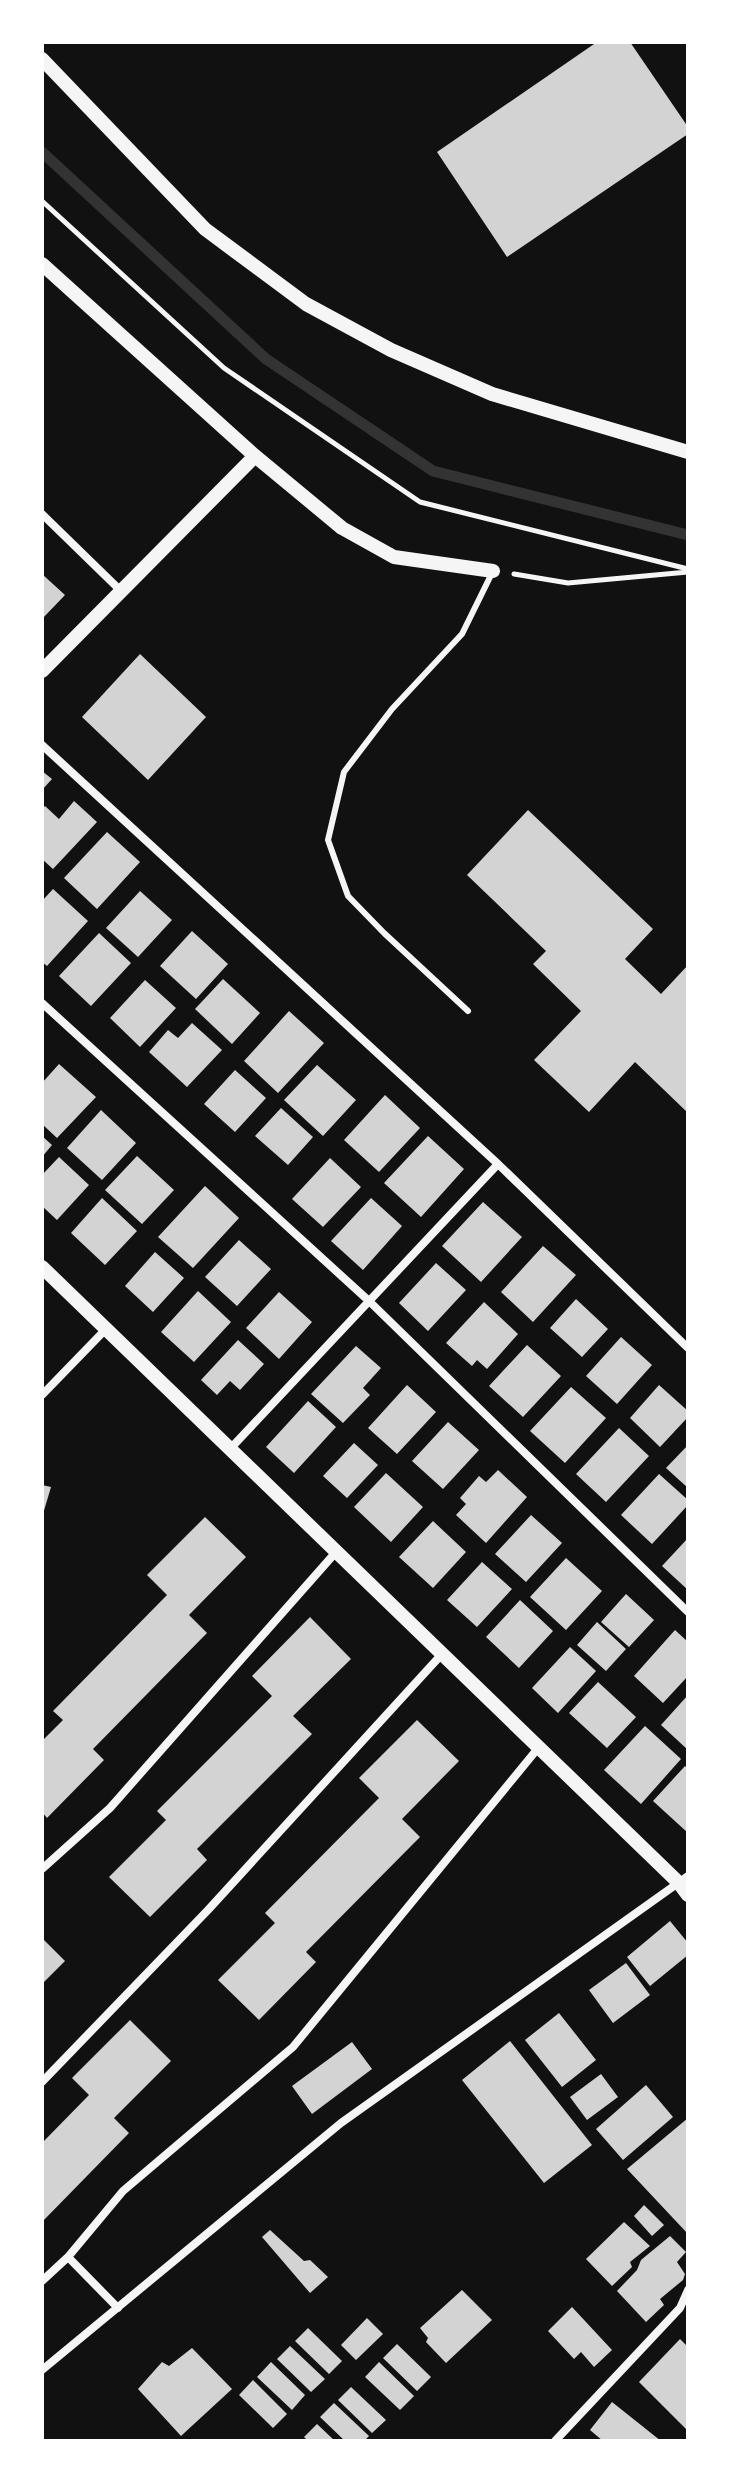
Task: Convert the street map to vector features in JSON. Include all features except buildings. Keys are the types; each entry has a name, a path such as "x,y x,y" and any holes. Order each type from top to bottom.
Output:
{"street":[{"path":"42,59 205,229 306,304 391,350 492,394 688,452"},
{"path":"42,264 255,456 342,528 394,557 493,571"},
{"path":"42,671 255,456"},
{"path":"42,514 121,591"},
{"path":"42,745 498,1164 688,1348"},
{"path":"42,1003 369,1301 688,1612"},
{"path":"230,1449 498,1164"},
{"path":"42,1267 685,1885 341,2123 42,2370"},
{"path":"42,1395 106,1329"},
{"path":"42,1869 110,1808 336,1552"},
{"path":"42,2082 208,1910 442,1654"},
{"path":"42,2281 68,2257 123,2191 293,2047 539,1747"},
{"path":"68,2257 118,2308"},
{"path":"555,2441 680,2308 688,2290"}],"lane":[{"path":"468,1011 348,896 328,840 344,772 392,709 462,634 493,571"}],"path":[{"path":"42,201 224,368 420,502 688,570"},
{"path":"493,571 568,583 688,570"}],"waterway":[{"path":"42,152 266,359 433,471 688,535"}]}
